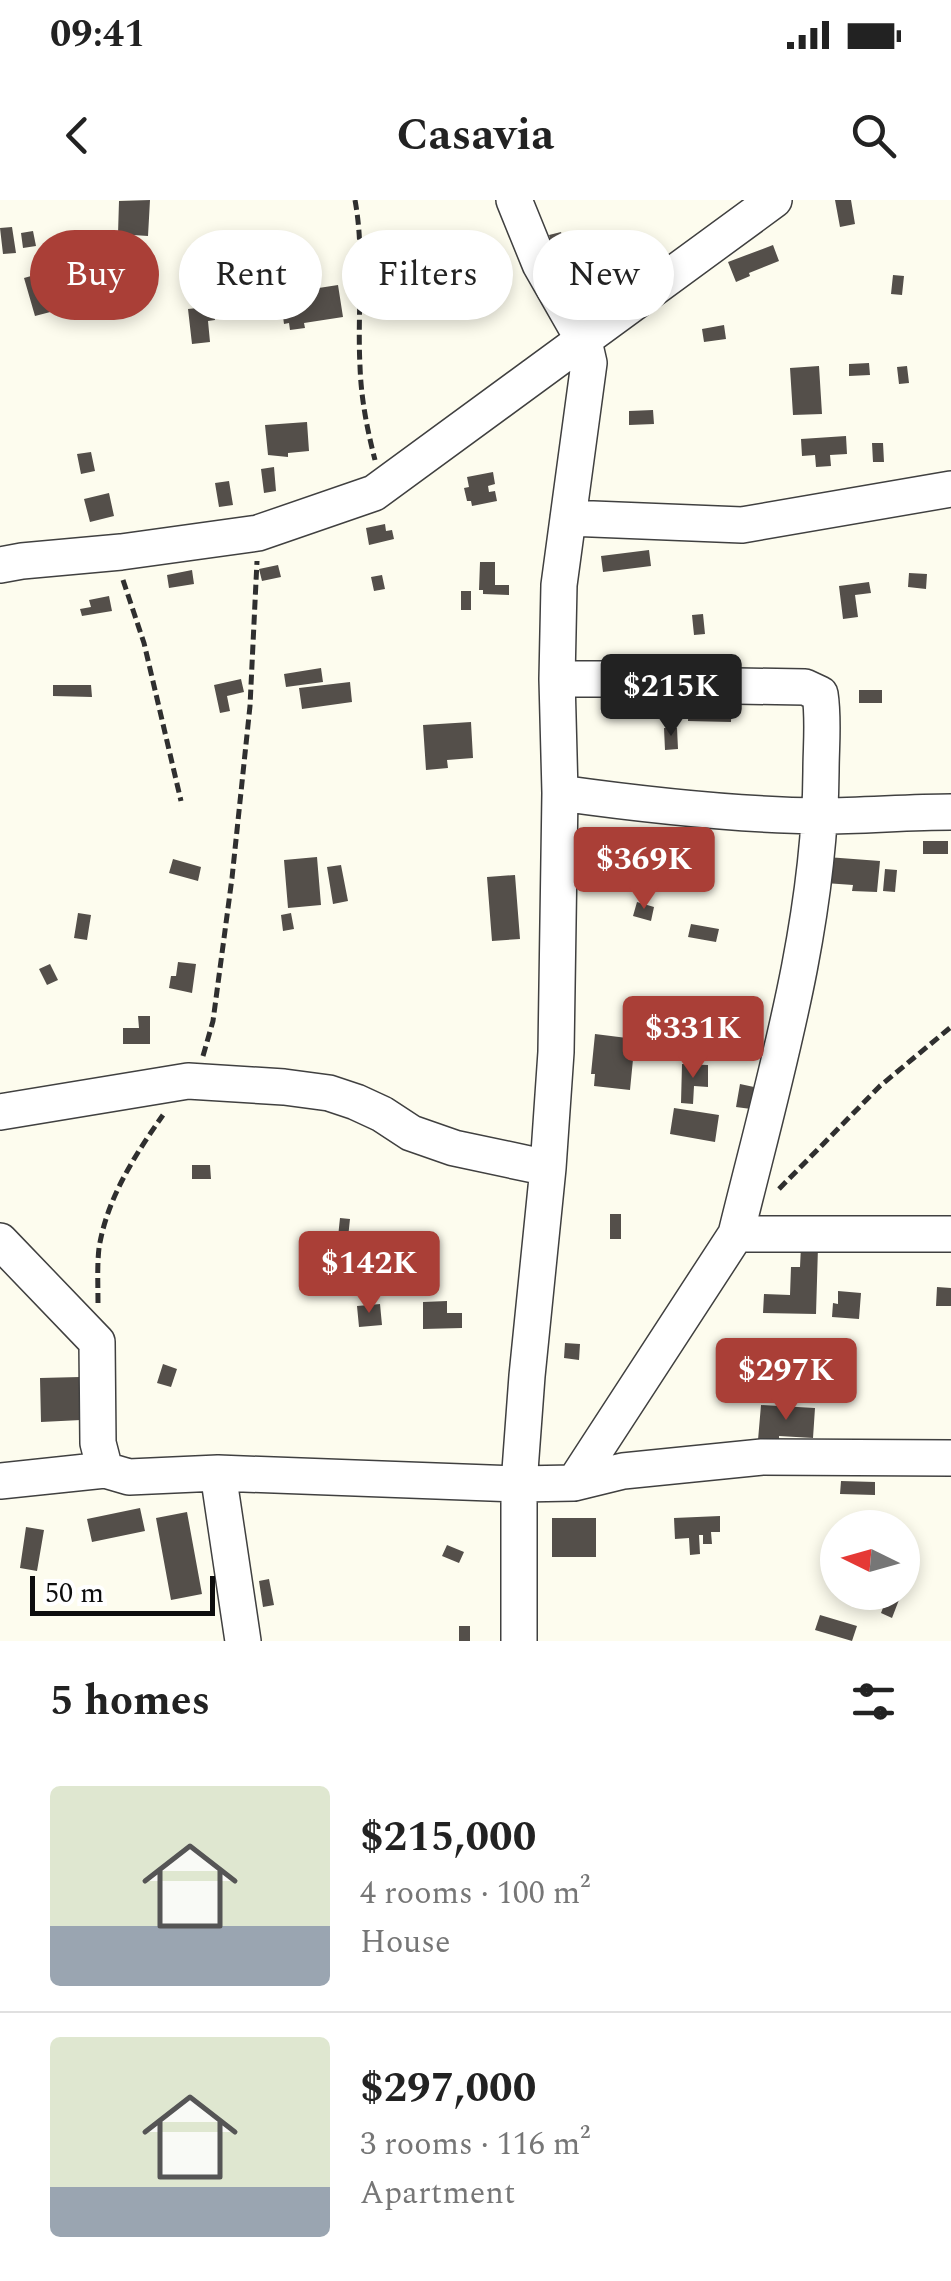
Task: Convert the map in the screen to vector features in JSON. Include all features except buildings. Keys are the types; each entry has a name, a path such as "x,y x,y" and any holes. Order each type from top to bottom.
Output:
{"street":[{"path":"514,200 540,264 584,341 589,363 559,585 556,1052 520,1484 519,1641"},
{"path":"0,565 258,533 374,494 774,200"},
{"path":"568,518 742,524 951,489"},
{"path":"557,680 680,678 737,686 805,687 820,694 821,702 821,816 806,927 736,1234 574,1483"},
{"path":"560,793 670,808 821,816 951,812"},
{"path":"0,1112 188,1080 284,1087 329,1093 356,1102 411,1133 454,1148 548,1168"},
{"path":"736,1234 951,1234"},
{"path":"0,1240 97,1342 98,1443 105,1470"},
{"path":"0,1482 105,1470 129,1478 218,1473 574,1483 623,1472 762,1457 951,1458"},
{"path":"218,1473 243,1641"}],"path":[{"path":"354,200 360,228 362,395 383,487"},
{"path":"97,1342 99,1248 111,1201 140,1148 204,1054 213,1021 250,706 258,533"},
{"path":"120,552 123,579 148,657 182,801"},
{"path":"777,1191 880,1086 951,1027"}]}
